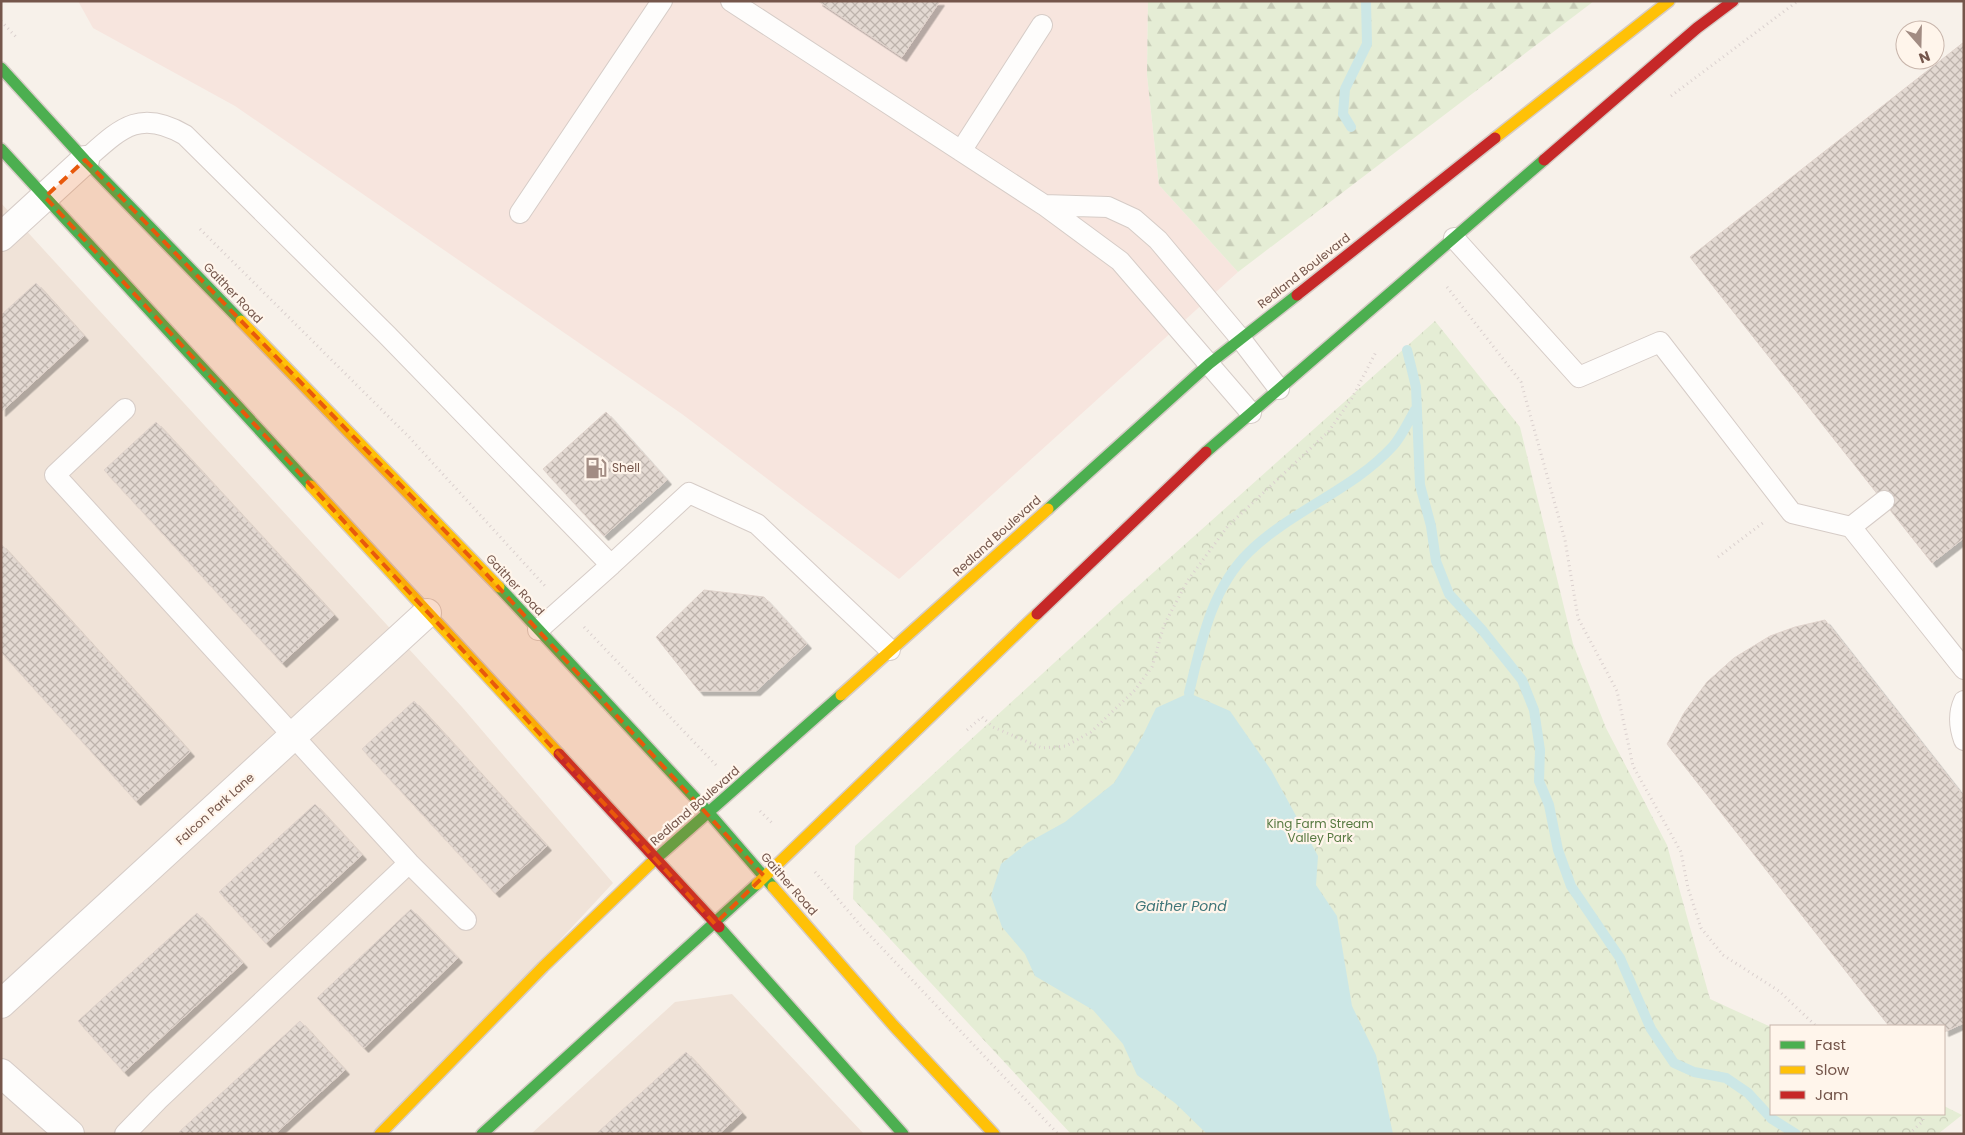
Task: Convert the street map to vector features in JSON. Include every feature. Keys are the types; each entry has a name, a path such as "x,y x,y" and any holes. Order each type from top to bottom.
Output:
{"main road":[{"name":"Redland Boulevard","path":"380,1134 543,967 657,857 709,813 1209,364 1669,1"},
{"path":"482,1134 714,924 1202,455 1697,28 1734,1"},
{"name":"Gaither Road","path":"1,68 85,160 538,630 709,813 893,1025 994,1134"},
{"path":"1,149 427,613 657,857 714,924 903,1134"}],"street":[{"path":"1,238 85,160"},
{"name":"Falcon Park Lane","path":"1,1004 427,613"},
{"path":"1,1073 70,1134"}],"lane":[{"path":"520,213 662,1"},
{"path":"731,1 1044,205 1120,261 1251,413"},
{"path":"961,151 1042,25"},
{"path":"85,160 118,132 142,122 167,124 185,135 387,336 611,565"},
{"path":"1044,205 1108,207 1134,219 1158,240 1240,338 1279,389"},
{"path":"1454,238 1579,377 1660,342 1792,513 1851,527 1964,669"},
{"path":"125,410 55,476 409,863 466,920"},
{"path":"538,630 689,493 756,524 890,650"},
{"path":"1851,527 1884,501"},
{"path":"1964,701 1960,709 1959,726 1964,740"},
{"path":"126,1134 165,1093 409,863"}],"path":[{"path":"1666,100 1798,1"},
{"path":"1440,294 1476,262"},
{"path":"1447,287 1521,382 1565,540 1578,618 1617,691 1633,766 1681,852 1688,888 1701,928 1723,955 1780,991 1815,1025"},
{"path":"960,736 982,716 993,727 1042,748 1066,746 1092,732 1136,690 1152,667 1164,625 1188,580 1223,533 1329,431 1352,398 1375,352 1382,345"},
{"path":"1718,557 1786,505"},
{"path":"1909,1134 1922,1121 1923,1115"}],"highlighted area":[{"path":"85,160 478,565 764,876 715,924 45,197"}],"shaded area":[{"path":"78,1 1148,1 1147,75 1159,185 1238,272 899,579 682,414 235,106 93,28"},
{"path":"1,203 462,707 613,883 380,1134 1,1134"},
{"path":"732,994 864,1134 531,1134 675,1002"}],"green space":[{"path":"1148,1 1594,1 1238,272 1159,185 1147,75"},
{"name":"King Farm Stream Valley Park","path":"1435,321 1520,427 1573,644 1606,728 1667,845 1710,999 1770,1027 1770,1115 1945,1115 1945,1106 1962,1115 1938,1134 1071,1134 853,899 855,846 1117,605"}],"water":[{"name":"Gaither Pond","path":"1189,693 1230,711 1271,770 1318,856 1316,885 1337,916 1352,1006 1376,1055 1393,1134 1207,1134 1175,1103 1137,1075 1123,1044 1093,1010 1035,976 1025,954 1002,927 991,896 1001,864 1027,843 1065,822 1114,783 1142,737 1156,708"}],"building":[{"path":"818,1 940,1 902,57"},
{"path":"1964,42 1964,538 1932,563 1690,257 1928,70 1945,70 1945,57"},
{"path":"36,283 84,336 1,412 1,315"},
{"path":"606,412 667,480 604,536 543,469"},
{"path":"156,422 334,615 282,663 104,470"},
{"path":"1,544 190,752 136,801 1,652"},
{"path":"704,590 764,597 807,644 756,691 699,691 656,637"},
{"path":"1825,620 1964,797 1964,1023 1945,1032 1945,1025 1888,1025 1667,744 1684,713 1707,682 1734,658 1770,636 1795,627"},
{"path":"414,701 547,846 495,893 362,749"},
{"path":"315,804 362,855 266,943 219,892"},
{"path":"411,909 458,958 364,1048 317,998"},
{"path":"197,913 243,963 124,1072 78,1021"},
{"path":"300,1021 345,1070 275,1134 181,1134 179,1132"},
{"path":"686,1052 742,1113 719,1134 596,1134"}],"waterway":[{"path":"1351,127 1343,114 1345,89 1367,44 1366,1"},
{"path":"1407,350 1416,387 1420,485 1431,526 1436,561 1449,594 1483,631 1522,680 1534,710 1540,750 1539,781 1549,805 1558,850 1571,886 1620,958 1651,1029 1674,1063 1694,1072 1726,1078 1748,1093 1772,1119 1796,1134"},
{"path":"1189,693 1209,618 1216,600 1236,567 1266,537 1360,475 1377,461 1396,442 1415,410"}],"traffic: fast":[{"path":"1,68 85,160 241,321"},
{"path":"1,149 311,486"},
{"path":"1206,452 1544,160"},
{"path":"1048,509 1209,364 1297,295"},
{"path":"499,587 709,813 773,887"},
{"path":"650,864 841,695"},
{"path":"482,1134 757,884"},
{"path":"719,927 903,1134"}],"traffic: slow":[{"path":"1495,138 1669,1"},
{"path":"241,321 499,587"},
{"path":"311,486 559,754"},
{"path":"841,695 1048,509"},
{"path":"757,884 1037,614"},
{"path":"380,1134 543,967 650,864"},
{"path":"773,887 893,1025 994,1134"}],"traffic: jam":[{"path":"1544,160 1697,28 1733,1"},
{"path":"1297,295 1495,138"},
{"path":"1037,614 1206,452"},
{"path":"559,754 719,927"}],"place":[{"name":"Shell","path":"596,468"}]}
